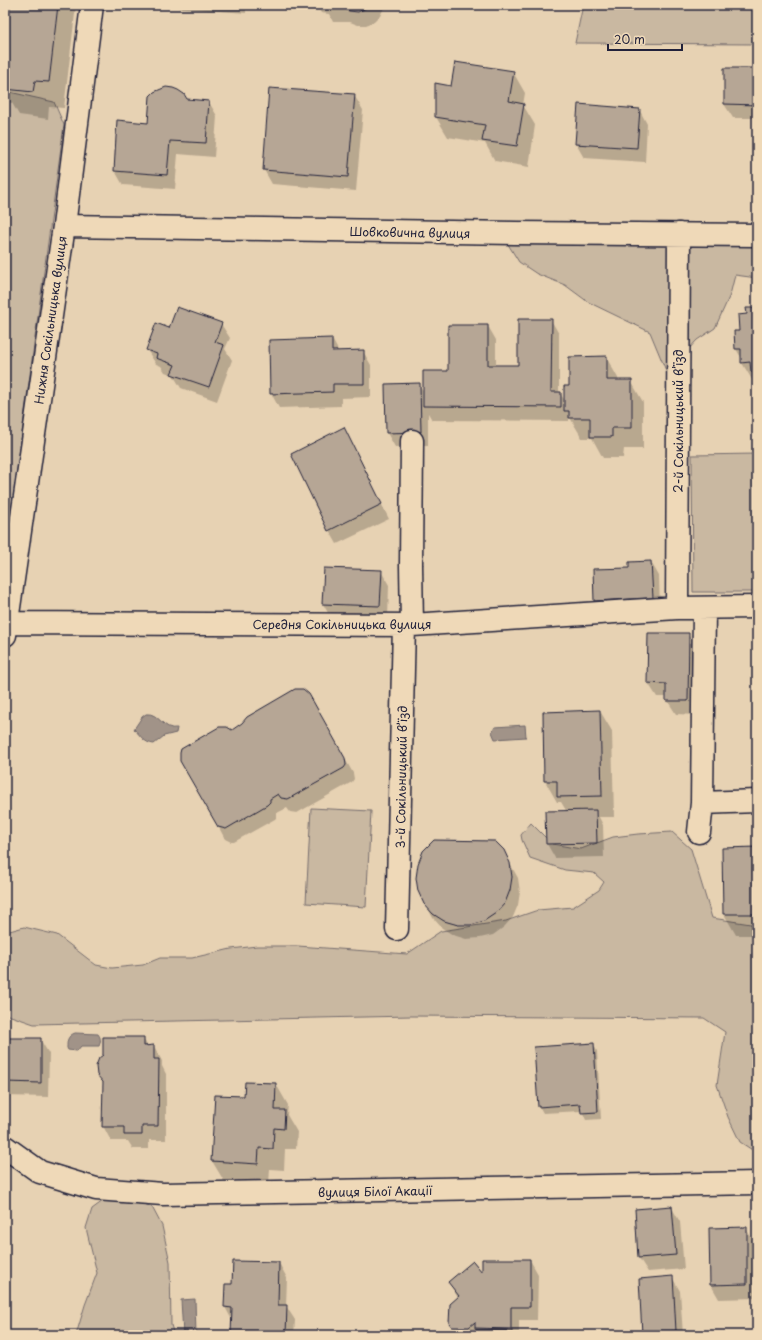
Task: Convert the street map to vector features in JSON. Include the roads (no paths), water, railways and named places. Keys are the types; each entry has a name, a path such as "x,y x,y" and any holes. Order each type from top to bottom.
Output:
{"street":[{"name":"Нижня Сокільницька вулиця","path":"6,629 64,226 92,5"},
{"name":"Шовковична вулиця","path":"64,226 483,233 757,235"},
{"name":"2-й Сокільницький в’їзд","path":"677,608 679,234"},
{"name":"3-й Сокільницький в’їзд","path":"397,929 411,565 412,441"},
{"name":"Середня Сокільницька вулиця","path":"6,629 408,625 677,608 757,607"},
{"path":"699,832 702,803 704,608"},
{"path":"702,803 757,801"},
{"name":"вулиця Білої Акації","path":"5,1147 40,1172 96,1189 163,1194 757,1183"}]}
